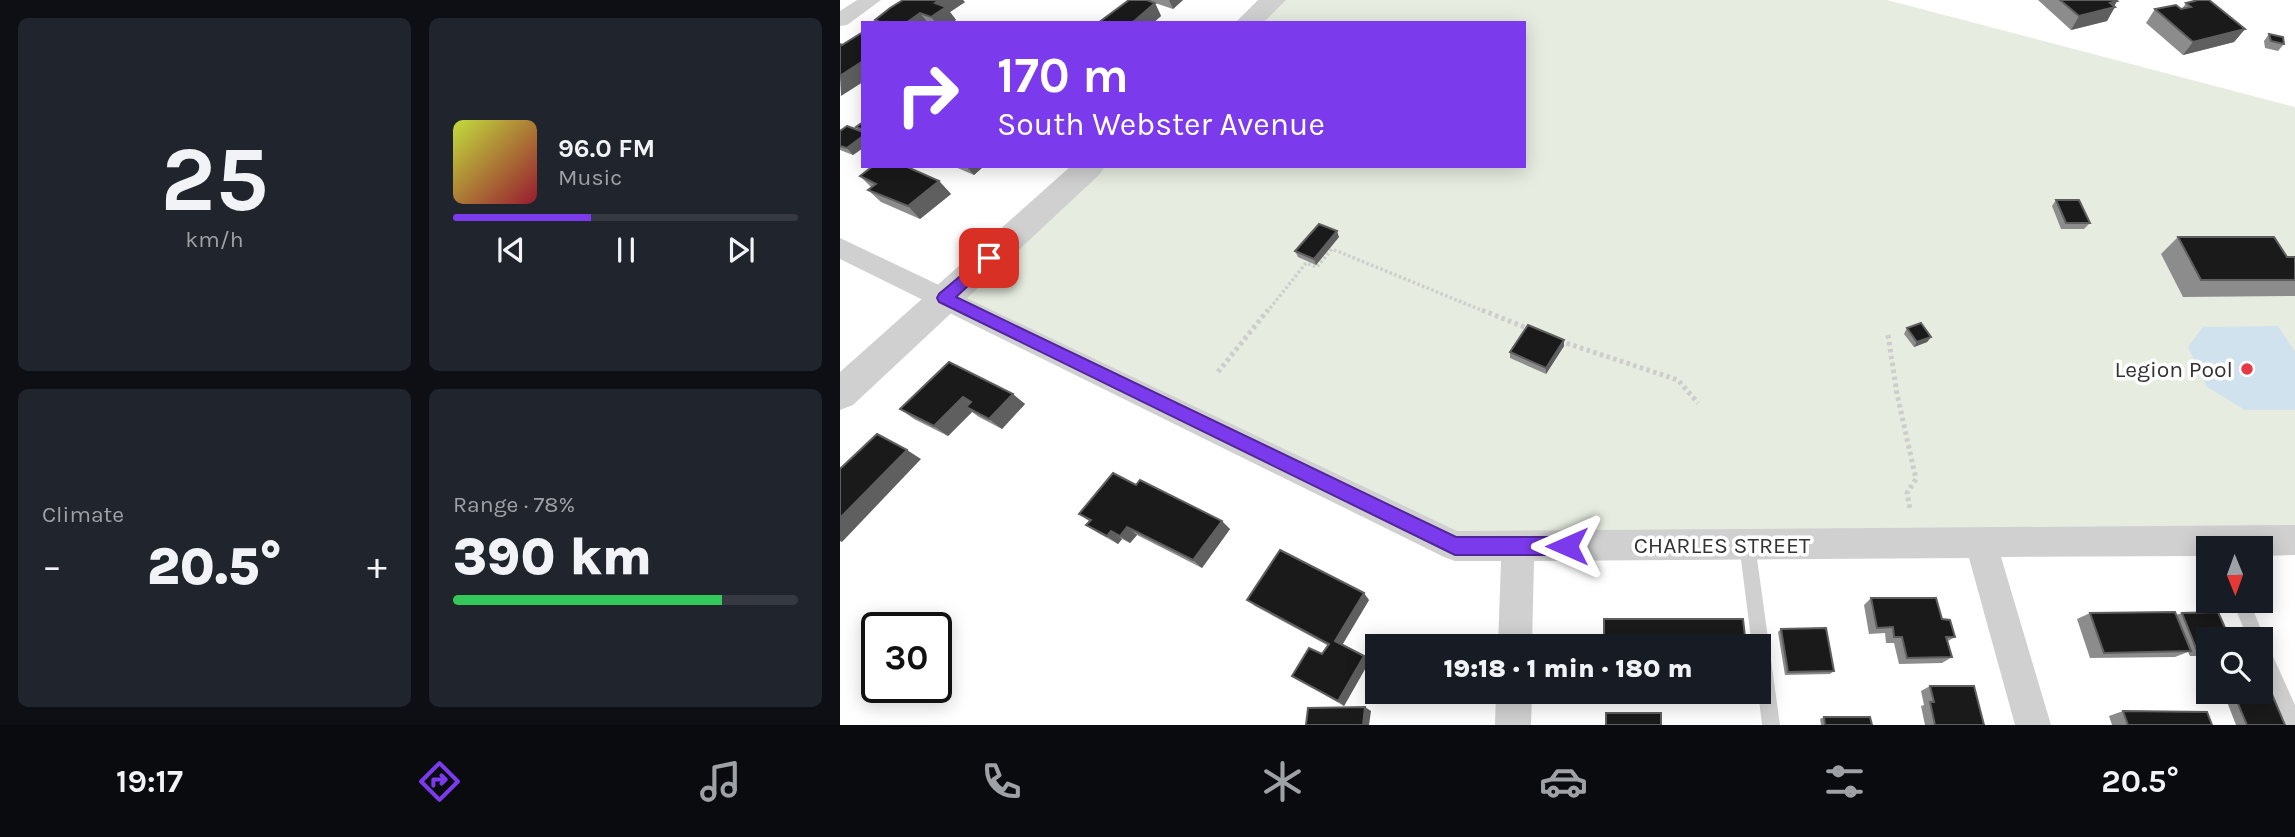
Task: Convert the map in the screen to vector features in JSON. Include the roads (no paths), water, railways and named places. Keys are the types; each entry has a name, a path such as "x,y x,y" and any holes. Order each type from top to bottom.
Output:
{"street":[{"path":"840,20 871,0"},
{"path":"1250,21 1273,0"},
{"path":"840,394 1088,168"},
{"name":"CHARLES STREET","path":"840,248 1455,546 1981,542 2196,544"},
{"name":"CHARLES STREET","path":"2273,541 2295,540"},
{"path":"1981,542 2033,725"},
{"path":"1515,634 1518,546"},
{"path":"1513,725 1514,704"}],"lane":[{"path":"1747,544 1772,725"},
{"path":"2273,676 2295,725"}],"water":[{"name":"Legion Pool","path":"2278,326 2295,352 2295,410 2245,410 2207,387 2188,347 2203,327"}],"place":[{"name":"Legion Pool","path":"2247,369"}]}
